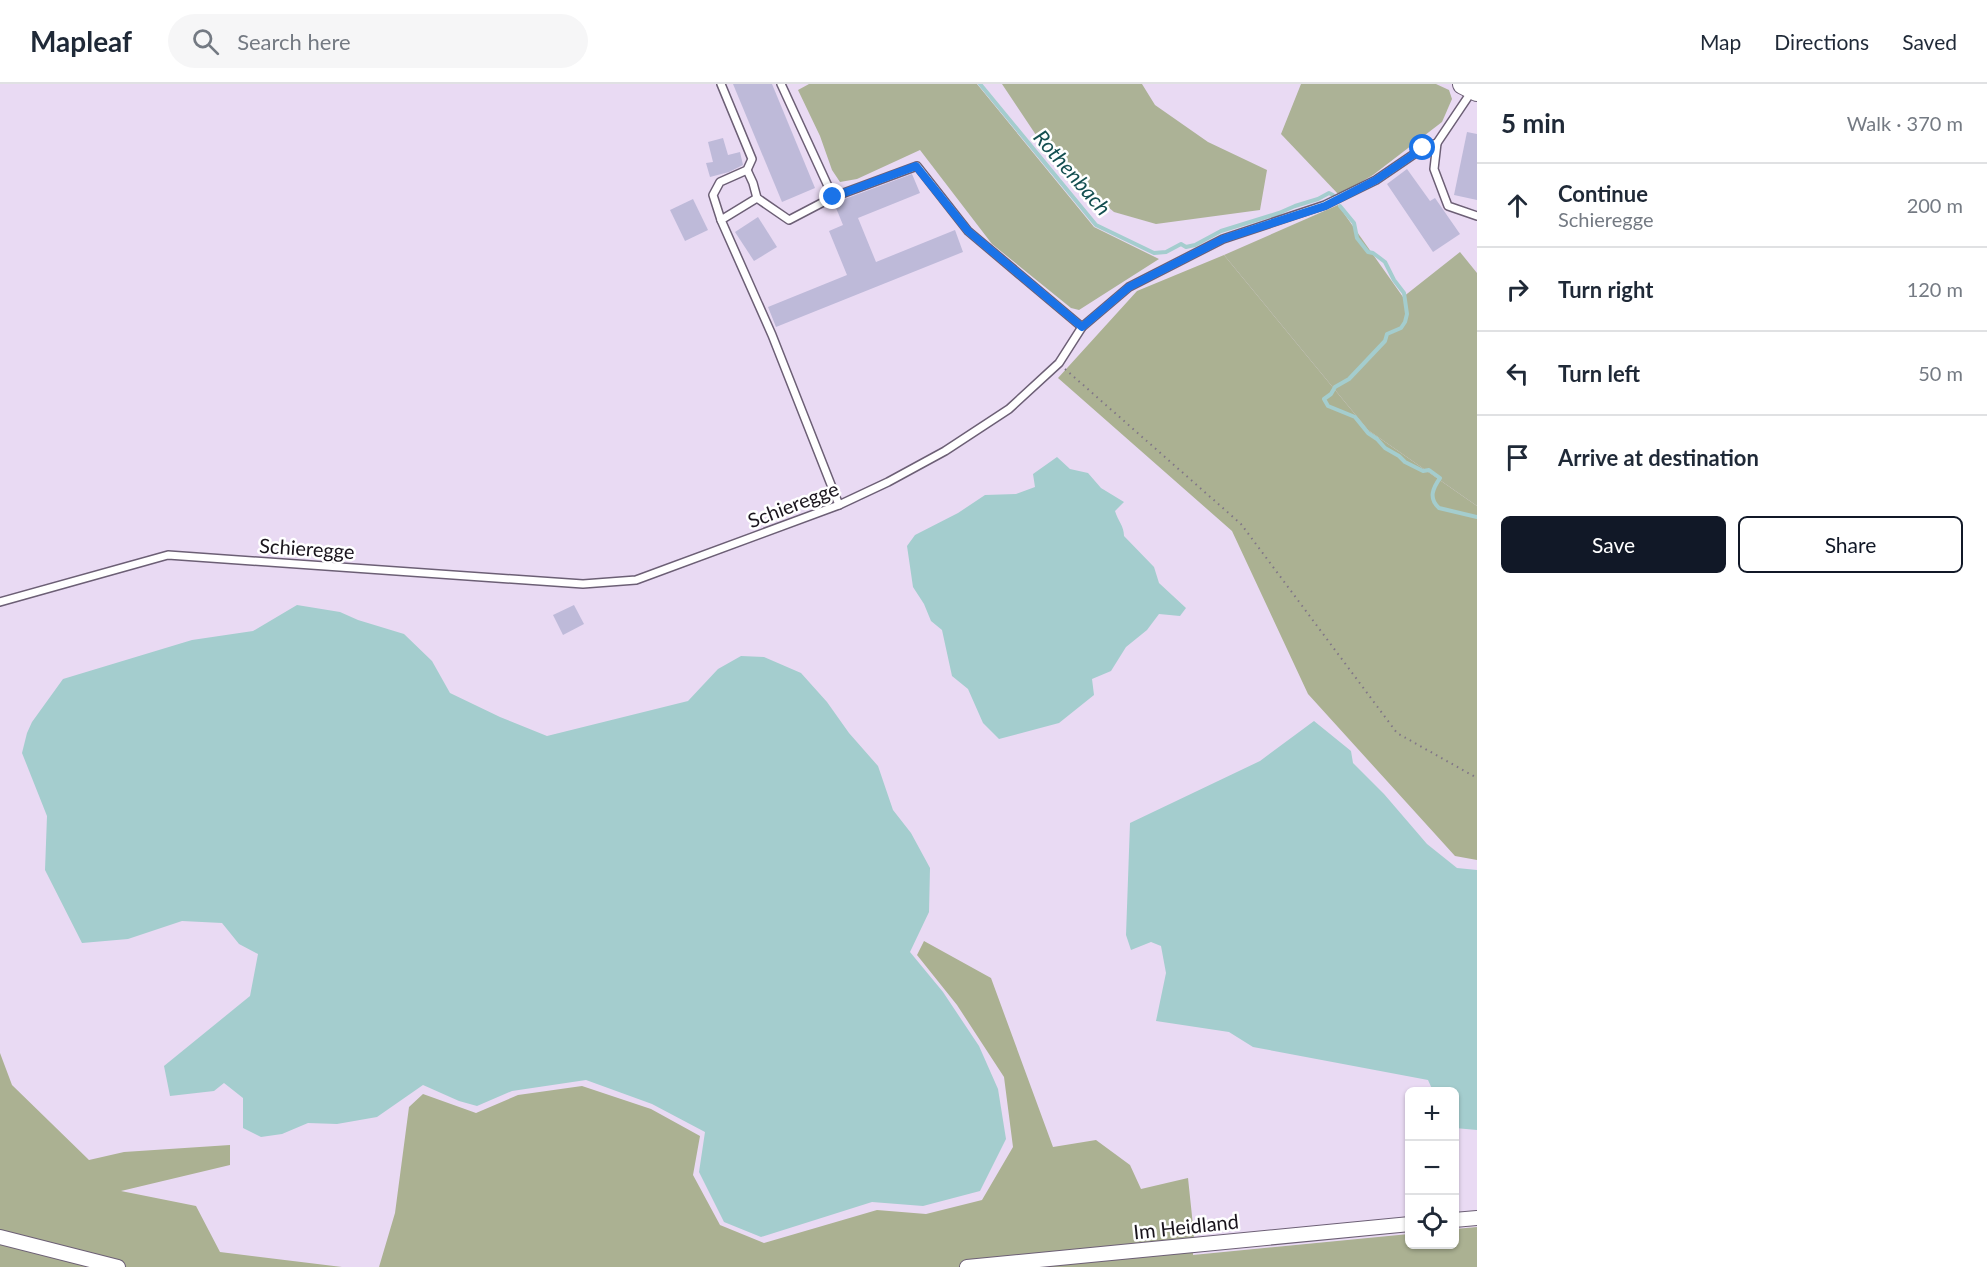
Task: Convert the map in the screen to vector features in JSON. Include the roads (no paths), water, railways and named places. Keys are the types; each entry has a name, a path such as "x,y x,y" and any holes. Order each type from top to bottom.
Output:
{"street":[{"path":"1459,1220 1477,1218"},
{"name":"Im Heidland","path":"967,1267 1405,1224"},
{"path":"0,1237 118,1267"}],"lane":[{"path":"721,84 752,159 747,170 720,182 713,195 721,220 772,335 839,505"},
{"path":"781,84 833,197"},
{"name":"Schieregge","path":"0,602 168,555 583,584 636,580 839,505 945,451 1009,409 1059,363 1082,327 1129,287 1223,239 1325,206 1376,180 1423,148 1437,143 1471,88"},
{"path":"1437,143 1434,169 1448,206 1477,216"},
{"path":"747,170 757,198 789,220 833,197 916,166 968,231 1082,327"},
{"path":"721,220 757,198"}],"waterway":[{"name":"Rothenbach","path":"980,84 1096,225 1154,253 1166,252 1181,244 1186,247 1195,245 1221,231 1279,213 1329,193 1333,195"},
{"name":"Rothenbach","path":"1340,206 1354,223 1357,238 1368,252 1385,262 1404,293 1407,314 1401,328 1387,334 1385,341 1349,379 1335,387 1324,399 1328,406 1355,417 1368,433 1405,462 1423,471 1429,470 1440,478 1433,493 1439,508 1477,517"}]}
